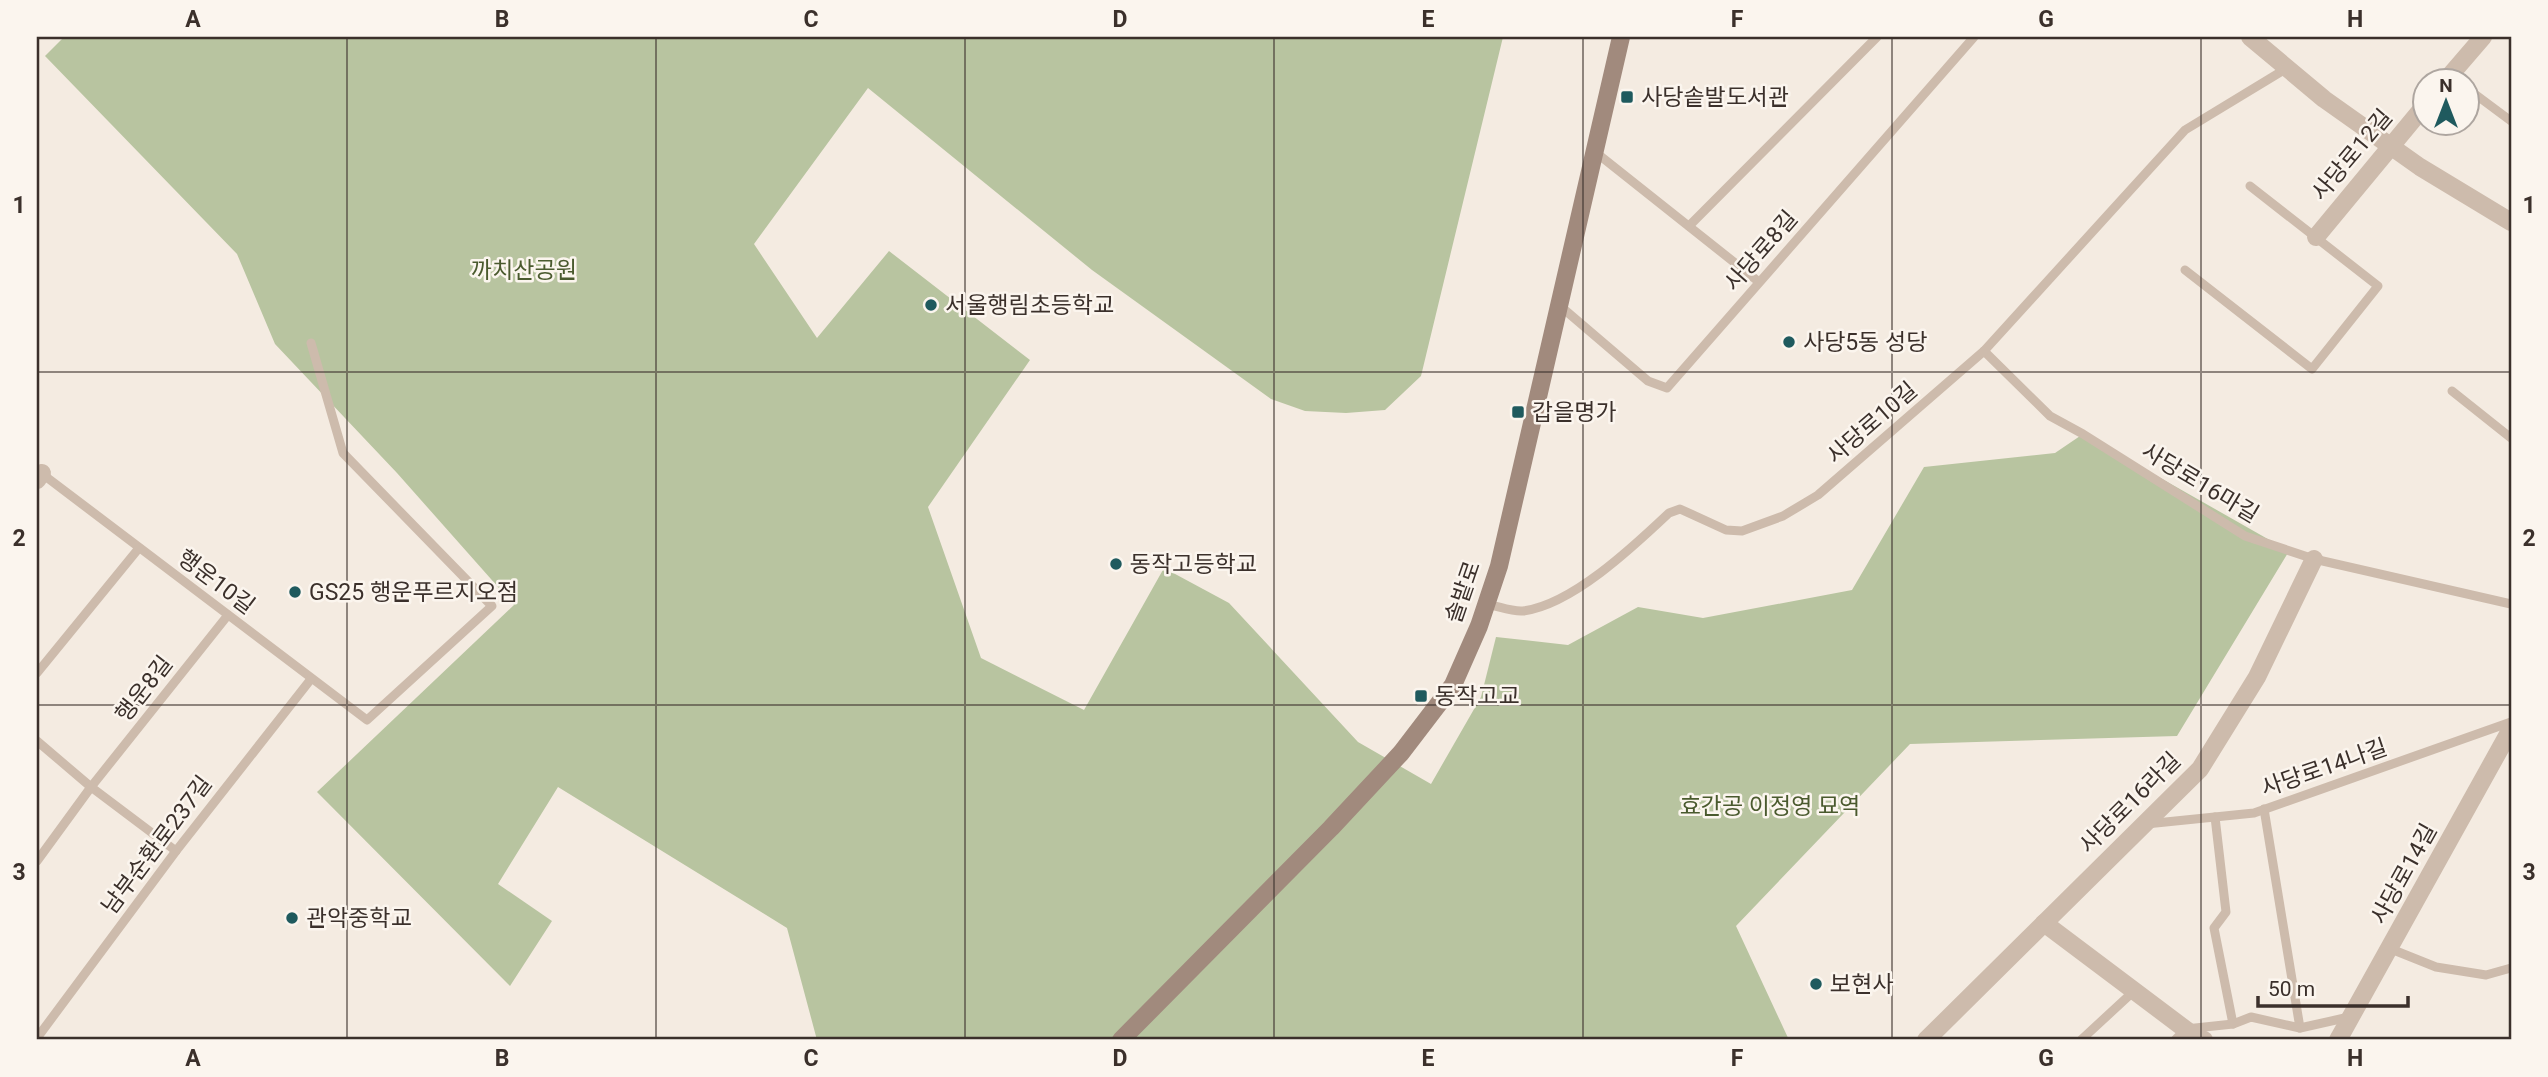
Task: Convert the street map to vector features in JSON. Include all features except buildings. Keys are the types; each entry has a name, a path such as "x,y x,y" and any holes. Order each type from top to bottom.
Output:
{"street":[{"name":"솔밭로","path":"1121,1040 1331,828 1401,753 1454,685 1499,566 1620,37"},
{"path":"2250,37 2324,99 2391,146 2511,222"},
{"path":"2461,66 2483,37"},
{"name":"사당로12길","path":"2316,237 2412,121"},
{"name":"사당로16라길","path":"1926,1040 2200,769 2257,677 2314,559"},
{"name":"사당로14길","path":"2338,1040 2511,729"},
{"path":"2044,923 2135,990 2181,1035 2204,1040"}],"lane":[{"path":"1689,226 1877,37"},
{"name":"사당로8길","path":"1559,305 1648,381 1667,388 1974,37"},
{"name":"사당로10길","path":"1486,604 1521,611 1548,605 1612,566 1669,513 1680,509 1726,530 1742,531 1783,516 1818,495 1984,351 2185,130 2287,68"},
{"path":"2482,99 2511,121"},
{"path":"1594,151 1759,282"},
{"path":"2185,270 2312,369 2378,286 2250,186"},
{"name":"행운10길","path":"38,474 368,720 492,606 343,453 311,343"},
{"name":"사당로16마길","path":"1984,351 2050,416 2245,536 2314,559 2511,604"},
{"path":"2452,391 2511,438"},
{"path":"37,673 139,548"},
{"name":"행운8길","path":"37,861 91,787 228,615"},
{"name":"남부순환로237길","path":"37,1038 176,851 311,679"},
{"name":"사당로14나길","path":"2144,824 2254,813 2511,722"},
{"path":"37,741 91,787 176,851"},
{"path":"2264,809 2300,1028"},
{"path":"2215,817 2226,912 2214,928 2233,1024"},
{"path":"2390,949 2436,967 2486,975 2511,968"},
{"path":"2081,1040 2135,990"},
{"path":"2181,1035 2233,1024 2251,1017 2300,1028 2354,1015"}],"green space":[{"name":"까치산공원","path":"64,37 1503,37 1421,376 1385,410 1346,413 1305,411 1271,399 1092,270 868,88 754,244 817,338 889,251 1030,360 928,507 981,658 1084,710 1164,568 1229,603 1358,742 1431,784 1481,697 1496,637 1568,645 1638,607 1703,618 1852,590 1924,467 2055,453 2083,434 2289,551 2177,736 1910,744 1736,926 1789,1040 817,1040 787,928 558,787 498,884 552,921 510,986 317,792 514,605 397,473 275,344 237,254 45,56"}],"place":[{"name":"사당솥발도서관","path":"1627,97"},
{"name":"서울행림초등학교","path":"931,305"},
{"name":"사당5동 성당","path":"1789,342"},
{"name":"갑을명가","path":"1518,412"},
{"name":"동작고등학교","path":"1116,564"},
{"name":"GS25 행운푸르지오점","path":"295,592"},
{"name":"동작고교","path":"1421,696"},
{"name":"관악중학교","path":"292,918"},
{"name":"보현사","path":"1816,984"}],"park label":[{"name":"효간공 이정영 묘역","path":"1770,806"}]}
